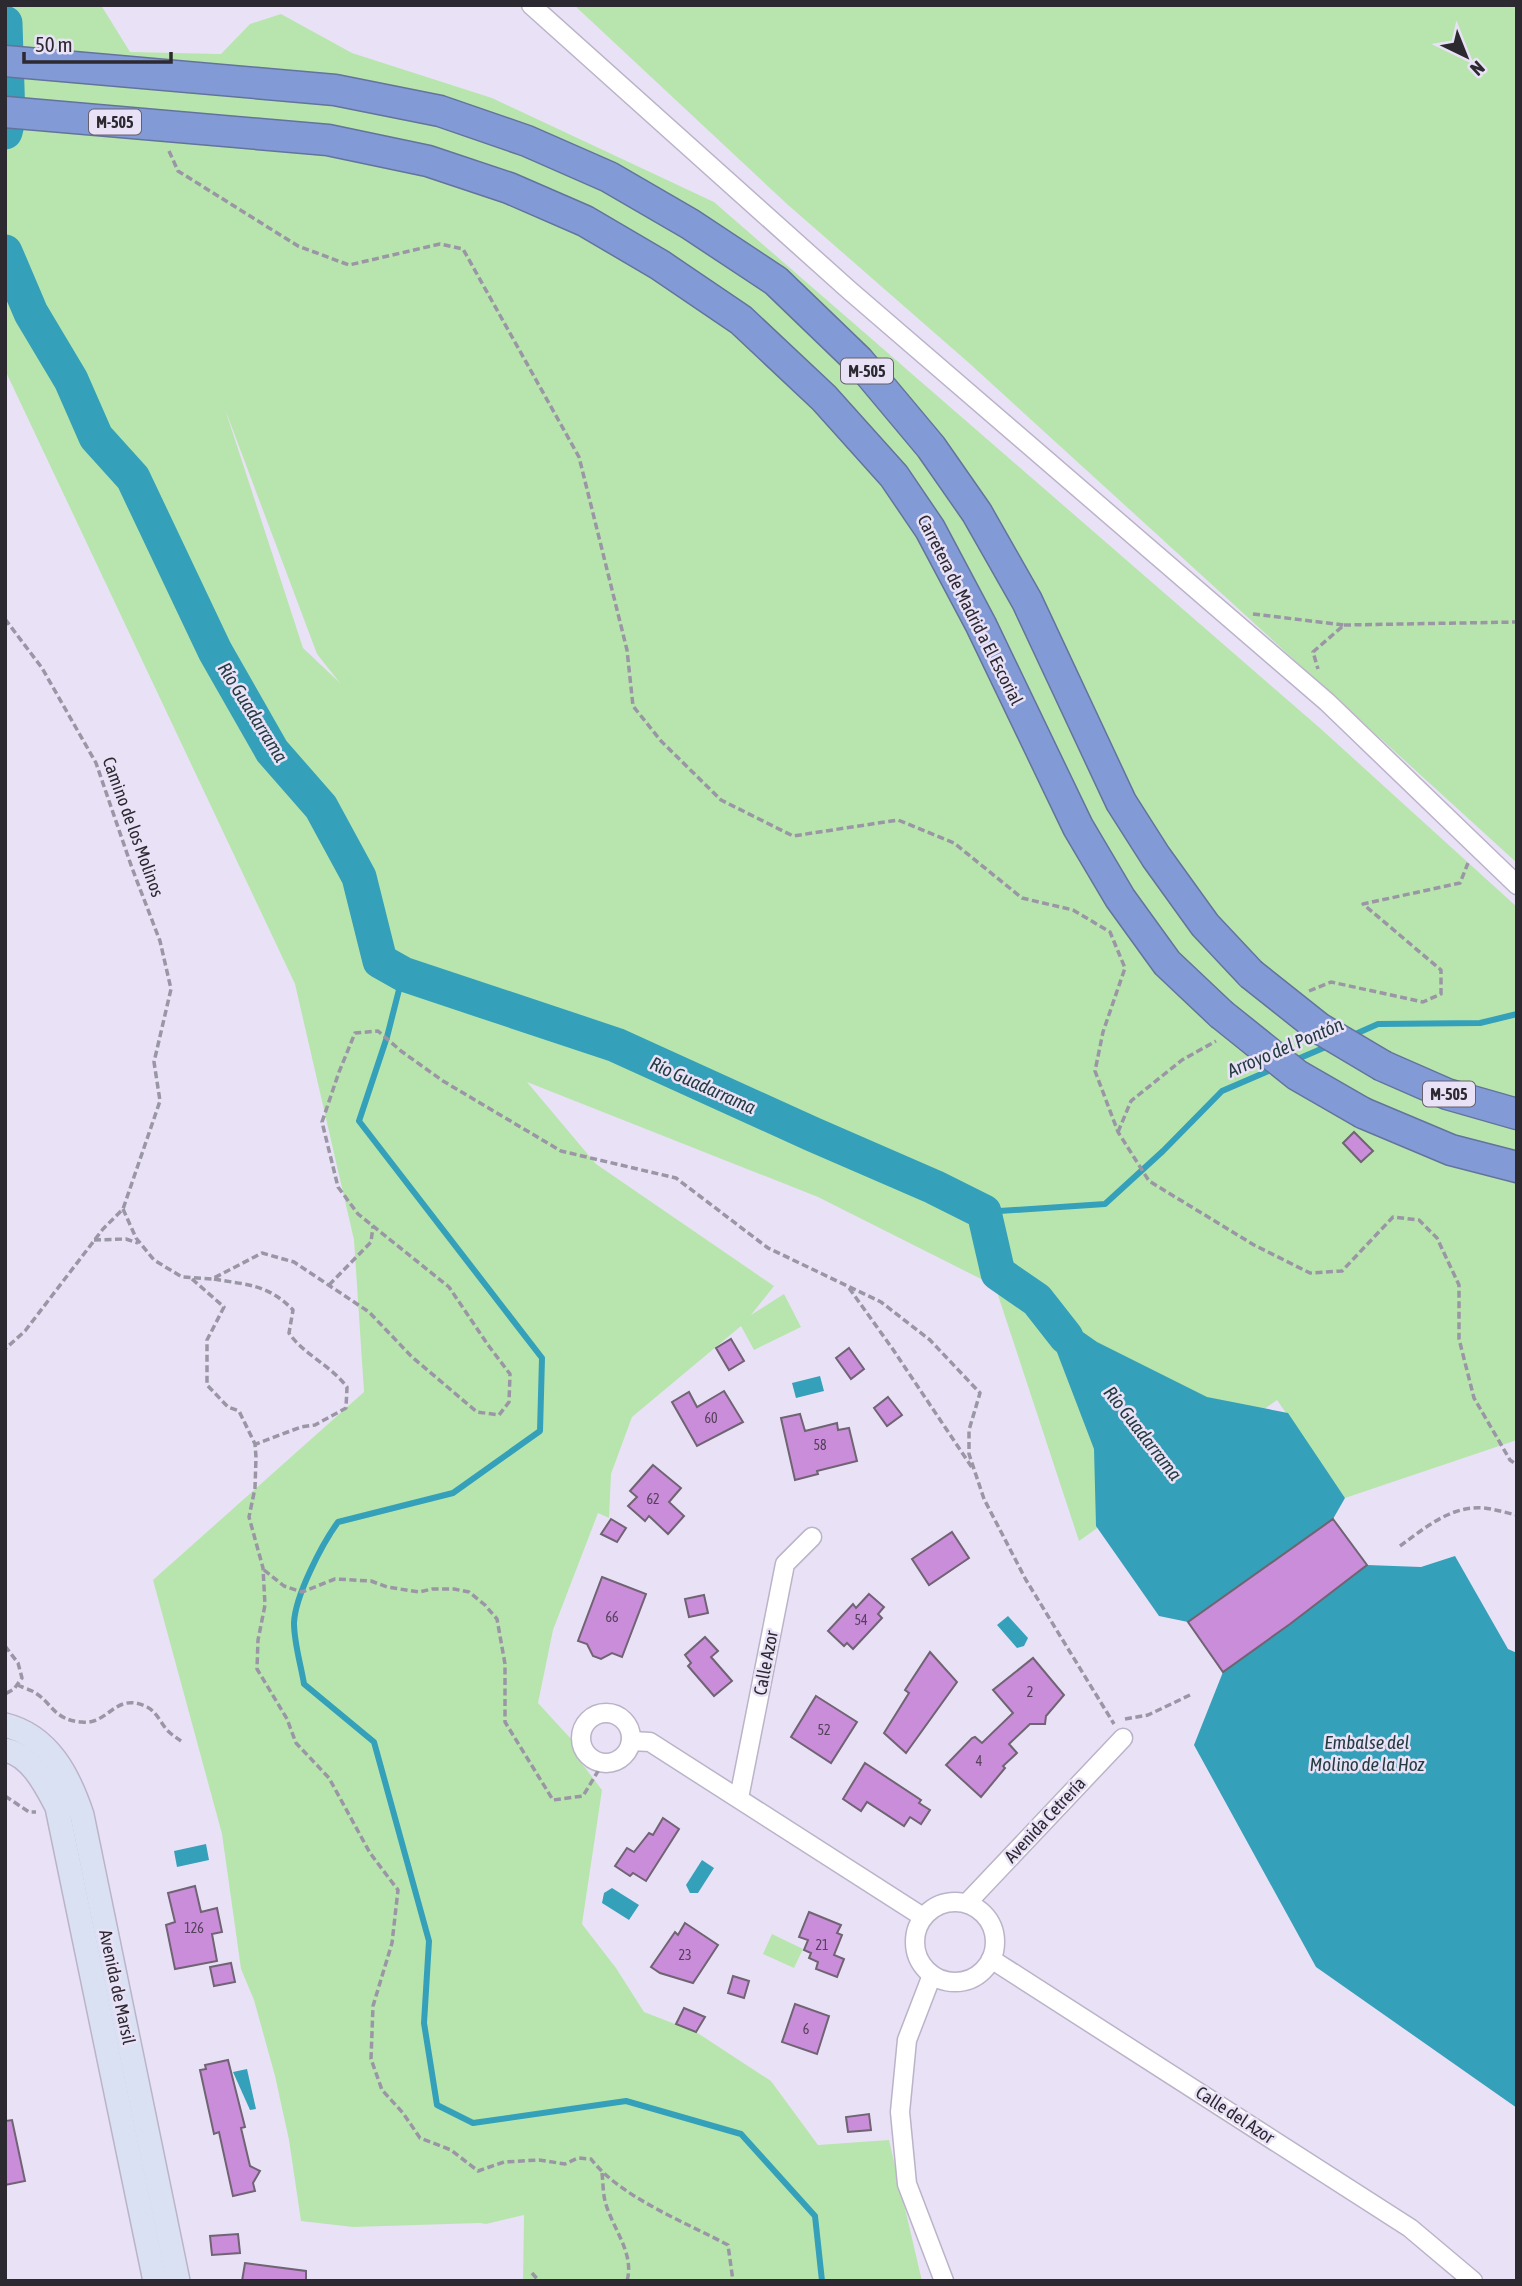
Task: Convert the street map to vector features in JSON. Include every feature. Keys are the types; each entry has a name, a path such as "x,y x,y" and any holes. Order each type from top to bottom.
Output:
{"highway":[{"name":"M-505","path":"5,61 335,90 440,111 527,141 609,177 690,224 776,281 859,361 931,447 969,502 1027,601 1122,802 1156,858 1205,925 1251,974 1320,1028 1383,1066 1447,1094 1517,1114"},
{"name":"Carretera de Madrid a El Escorial","path":"5,112 328,141 428,161 509,188 584,221 660,265 741,320 824,398 894,476 930,528 981,625 1078,827 1120,898 1220,1027 1363,1113 1451,1150 1517,1167"},
{"name":"M-505","path":"1451,1150 1505,1179 1517,1181"}],"street":[{"path":"531,5 849,290 1327,702 1517,885"},
{"name":"Calle Azor","path":"739,1798 785,1564 813,1538"},
{"path":"609,1713 626,1723 631,1731 631,1741 622,1758 613,1763 603,1763 586,1754 581,1745 581,1735 590,1718 609,1713"},
{"name":"Avenida de Marsil","path":"5,1724 35,1738 57,1760 72,1784 82,1815 178,2281"},
{"name":"Avenida Cetrería","path":"967,1903 1123,1738"},
{"path":"631,1741 650,1742 923,1917"},
{"name":"Avenida de Marsil","path":"5,1750 29,1763 46,1785 57,1807 155,2281"},
{"path":"951,1902 967,1903 982,1912 991,1925 995,1942 991,1959 981,1972 966,1980 948,1981 932,1975 921,1964 915,1948 916,1932 923,1917 936,1907 951,1902"},
{"name":"Calle del Azor","path":"991,1959 1410,2228 1473,2281"},
{"path":"932,1975 907,2040 900,2112 907,2184 944,2281"}],"path":[{"path":"169,151 178,171 298,246 349,265 440,244 463,249 579,457 626,650 632,706 661,741 721,800 793,836 898,820 954,843 1022,898 1073,910 1110,932 1125,968 1103,1032 1095,1071 1118,1132 1149,1181 1254,1245 1310,1273 1342,1271 1393,1217 1419,1220 1437,1238 1459,1285 1459,1339 1474,1398 1510,1460 1517,1465"},
{"path":"1221,610 1344,625 1517,622"},
{"name":"Camino de los Molinos","path":"5,620 42,668 96,763 160,941 171,989 154,1062 160,1101 123,1209"},
{"path":"1327,702 1313,652 1344,625"},
{"path":"1305,993 1331,982 1423,1002 1441,994 1441,970 1363,904 1460,883 1476,845"},
{"path":"1118,1132 1131,1101 1220,1027"},
{"path":"212,1279 262,1254 294,1262 369,1312 412,1357 477,1412 499,1415 509,1402 510,1374 449,1287 358,1214 338,1187 322,1122 355,1034 378,1031 443,1081 561,1151 676,1178 768,1248 881,1302 930,1340 980,1393 969,1430 969,1454 984,1499 1026,1580 1123,1738"},
{"path":"5,1349 25,1331 94,1240 123,1209 140,1243 154,1260 181,1276 267,1289 285,1302 293,1310 289,1333 298,1347 307,1350 328,1366 347,1387 346,1408 315,1425 301,1427 255,1444"},
{"path":"329,1285 371,1242 373,1226"},
{"path":"94,1240 126,1239 140,1243"},
{"path":"190,1277 224,1307 207,1340 207,1385 228,1407 240,1411 255,1444 255,1488 249,1517 262,1568 265,1605 258,1640 257,1669 288,1719 296,1743 329,1778 370,1853 398,1890 392,1943 373,2006 372,2059 382,2090 403,2113 420,2138 451,2150 478,2171 504,2162 539,2160 565,2164 578,2158 591,2159 602,2174 630,2193 727,2245 733,2281"},
{"path":"847,1285 976,1474"},
{"path":"1400,1546 1432,1523 1457,1510 1483,1508 1517,1515"},
{"path":"262,1568 284,1586 302,1592 335,1579 371,1581 387,1587 419,1592 432,1589 469,1592 497,1619 505,1664 505,1722 553,1800 583,1796 603,1763"},
{"path":"5,1646 18,1662 22,1678 5,1694"},
{"path":"17,1685 35,1692 63,1718 85,1723 99,1719 114,1707 130,1701 149,1707 167,1731 181,1741"},
{"path":"1112,1721 1148,1715 1190,1695"},
{"path":"5,1796 29,1812 38,1812"},
{"path":"602,2174 604,2200 627,2256 630,2270 627,2281"},
{"path":"532,2273 539,2281"}],"green space":[{"path":"5,5 101,5 130,52 221,54 250,24 281,14 352,53 492,98 714,202 1321,729 1517,907 1517,1440 1345,1498 1277,1400 1079,1541 995,1286 818,1197 527,1082 596,1164 774,1286 751,1315 784,1294 801,1327 754,1350 741,1326 632,1417 611,1474 609,1518 598,1513 553,1630 538,1703 572,1740 574,1753 602,1790 582,1924 616,1968 644,2012 696,2032 771,2081 818,2145 889,2140 922,2281 523,2281 524,2215 486,2224 353,2227 301,2221 289,2140 275,2076 254,2000 241,1969 222,1834 153,1580 364,1392 354,1240 295,984 5,370","holes":["225,409 317,654 340,683 303,648"]},
{"path":"574,5 1517,5 1517,863 969,363 787,204"},
{"path":"772,1934 803,1949 794,1968 763,1954"}],"water":[{"path":"1037,1300 1097,1342 1207,1397 1288,1413 1345,1498 1333,1519 1188,1622 1159,1616 1096,1526 1094,1449"},
{"path":"820,1376 824,1391 796,1398 792,1383"},
{"name":"Embalse del Molino de la Hoz","path":"1455,1556 1508,1649 1517,1653 1517,2108 1316,1967 1194,1745 1223,1672 1367,1565 1421,1567"},
{"path":"1008,1616 1028,1638 1024,1646 1017,1648 997,1625"},
{"path":"206,1844 209,1860 177,1867 174,1851"},
{"path":"702,1860 714,1868 698,1893 690,1893 686,1885"},
{"path":"612,1888 639,1905 629,1920 602,1903 604,1893"},
{"path":"247,2069 256,2109 250,2110 233,2072"}],"building":[{"path":"1354,1132 1373,1151 1361,1162 1343,1143"},
{"path":"731,1339 744,1361 729,1370 716,1348"},
{"path":"849,1348 864,1369 851,1379 836,1358"},
{"path":"724,1391 743,1422 697,1446 672,1402 689,1392 697,1407"},
{"path":"888,1397 902,1415 887,1426 874,1408"},
{"path":"800,1414 805,1431 837,1423 838,1430 849,1428 857,1461 817,1471 818,1474 795,1480 781,1418"},
{"path":"653,1465 681,1488 669,1502 684,1516 668,1534 649,1516 645,1521 628,1506 637,1497 630,1491"},
{"path":"611,1519 626,1528 617,1542 601,1534"},
{"path":"1333,1519 1367,1565 1223,1672 1188,1622"},
{"path":"952,1532 969,1558 929,1585 912,1559"},
{"path":"602,1577 646,1594 622,1657 612,1653 601,1659 593,1656 587,1644 578,1641"},
{"path":"869,1594 884,1607 878,1614 882,1618 853,1649 847,1643 844,1646 828,1631 853,1604 856,1608"},
{"path":"704,1595 708,1613 689,1617 685,1599"},
{"path":"705,1637 718,1651 711,1657 732,1681 714,1696 688,1666 691,1663 685,1655"},
{"path":"930,1652 957,1682 906,1753 884,1733 909,1693 905,1690"},
{"path":"1033,1658 1064,1695 1046,1716 1045,1724 1030,1724 1009,1744 1017,1753 1003,1766 1005,1768 981,1797 946,1765 972,1738 975,1737 982,1743 1013,1713 993,1690"},
{"path":"816,1696 857,1722 831,1763 791,1737"},
{"path":"865,1763 921,1800 919,1803 930,1810 921,1824 910,1817 904,1826 867,1802 861,1811 843,1799"},
{"path":"663,1818 679,1829 646,1881 633,1873 630,1876 615,1866 627,1848 634,1852 649,1833 653,1835"},
{"path":"195,1886 201,1912 217,1908 222,1932 212,1934 217,1961 175,1969 166,1925 175,1922 168,1893"},
{"path":"809,1912 841,1925 837,1933 842,1935 834,1955 844,1959 837,1977 816,1969 818,1962 809,1958 811,1953 804,1950 808,1940 799,1937"},
{"path":"685,1923 718,1945 693,1983 660,1973 651,1967 675,1932 678,1935"},
{"path":"231,1963 235,1982 214,1986 210,1967"},
{"path":"733,1976 749,1981 744,1998 728,1993"},
{"path":"795,2004 829,2016 817,2054 782,2042"},
{"path":"684,2008 705,2017 696,2032 676,2024"},
{"path":"228,2060 245,2127 241,2128 250,2166 260,2171 253,2183 255,2191 233,2196 219,2132 214,2134 200,2070 206,2069 205,2065"},
{"path":"869,2114 871,2130 848,2132 846,2117"},
{"path":"12,2120 25,2181 5,2185 5,2121"},
{"path":"238,2234 240,2253 212,2255 210,2236"},
{"path":"245,2263 306,2271 306,2281 242,2281"}],"waterway":[{"name":"Río Guadarrama","path":"5,23 8,120 5,132"},
{"name":"Río Guadarrama","path":"5,252 31,313 71,380 96,437 133,478 215,651 272,751 321,807 359,877 380,961 403,974 616,1045 934,1187 984,1212 998,1273 1037,1300 1066,1337"},
{"path":"403,974 387,1037 359,1121 542,1358 540,1431 453,1493 338,1522 310,1571 299,1599 294,1623 304,1684 374,1742 429,1941 424,2023 437,2105 473,2123 626,2101 741,2134 815,2216 822,2281"},
{"name":"Arroyo del Pontón","path":"1351,1036 1378,1024 1480,1023 1517,1014"},
{"name":"Arroyo del Pontón","path":"1293,1061 1328,1046"},
{"name":"Arroyo del Pontón","path":"984,1212 1105,1204 1163,1151 1222,1091 1273,1069"}]}
